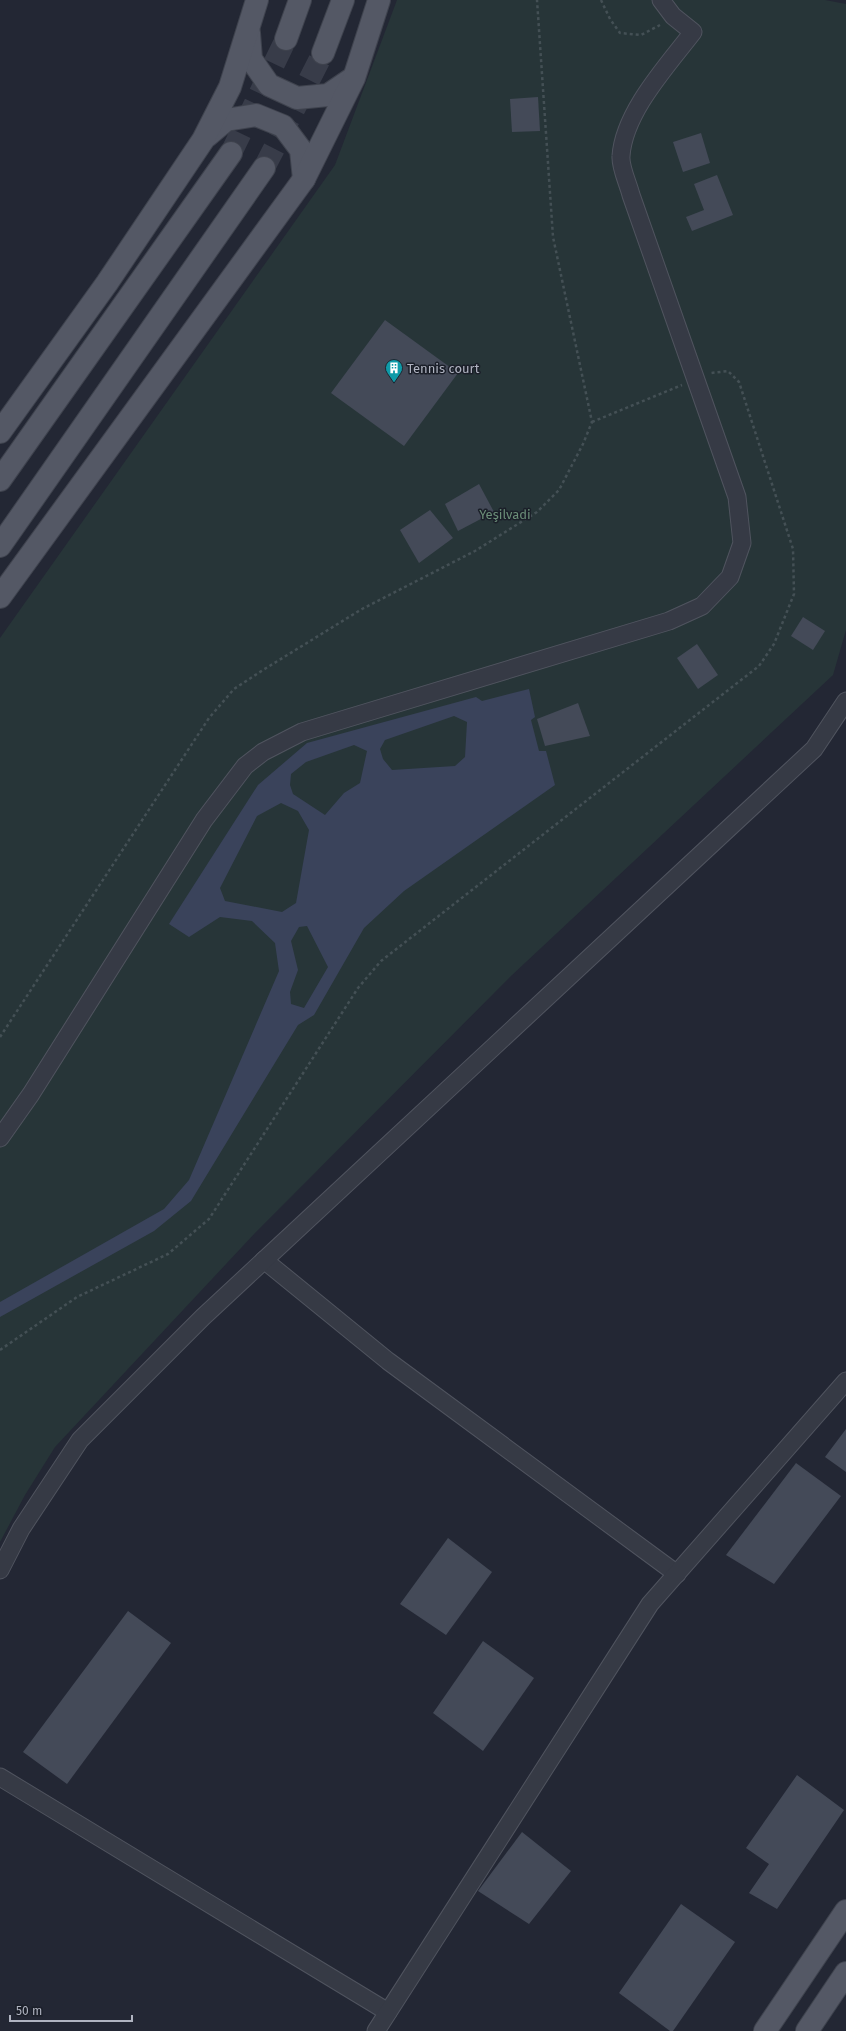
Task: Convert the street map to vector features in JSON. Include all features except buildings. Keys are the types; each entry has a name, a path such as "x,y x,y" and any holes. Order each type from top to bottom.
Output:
{"main road":[{"path":"0,432 107,283 203,140 230,87 257,0"},
{"path":"286,39 300,0"},
{"path":"323,53 344,0"},
{"path":"0,597 304,179 354,78 379,0"},
{"path":"249,28 251,59 269,85 297,98 311,97 328,95 354,78"},
{"path":"203,140 226,120 256,115 270,120 284,126 301,150 304,179"},
{"path":"0,480 231,153"},
{"path":"0,546 264,168"},
{"path":"765,2031 846,1911"},
{"path":"807,2031 846,1973"}],"street":[{"path":"0,1138 31,1094 204,820 245,766 251,761 263,752 302,732 669,621 702,606 730,577 742,543 737,497 631,195 621,157 626,131 641,103 693,32 673,16 661,0"},
{"path":"0,1570 21,1529 80,1440 140,1378 264,1260 814,750 846,701"},
{"path":"264,1260 388,1361 677,1574"},
{"path":"376,2031 650,1604 846,1381"},
{"path":"0,1777 388,2012"}],"path":[{"path":"0,1037 209,718 234,689 362,609 475,551 537,512 559,490 592,422 553,237 537,0"},
{"path":"601,0 620,33 641,35 673,16"},
{"path":"0,1350 77,1297 168,1254 209,1219 358,988 381,961 759,666 774,644 794,594 793,549 739,382 728,371 708,374 592,422"}],"green space":[{"name":"Yeşilvadi","path":"397,0 825,0 846,4 846,630 833,675 511,976 255,1233 55,1447 25,1495 0,1542 0,638 335,165"}],"water":[{"path":"529,689 535,717 531,720 539,751 546,751 555,785 404,891 364,928 314,1015 298,1025 191,1201 154,1231 0,1317 0,1302 164,1209 189,1180 279,971 275,943 252,921 220,917 189,937 169,924 258,785 307,743 476,697 482,701","holes":["454,716 467,722 465,757 455,766 392,770 383,759 380,749 385,740","354,745 367,751 360,783 344,793 325,815 293,794 290,785 291,774 306,762","281,803 298,811 309,830 296,903 282,912 225,901 220,888 257,816","307,926 328,967 304,1008 291,1004 290,992 298,970 291,941 299,927"]}],"tunnel":[{"path":"231,153 286,39"},
{"path":"264,168 323,53"}],"place":[{"name":"Tennis court","path":"394,383"}]}
